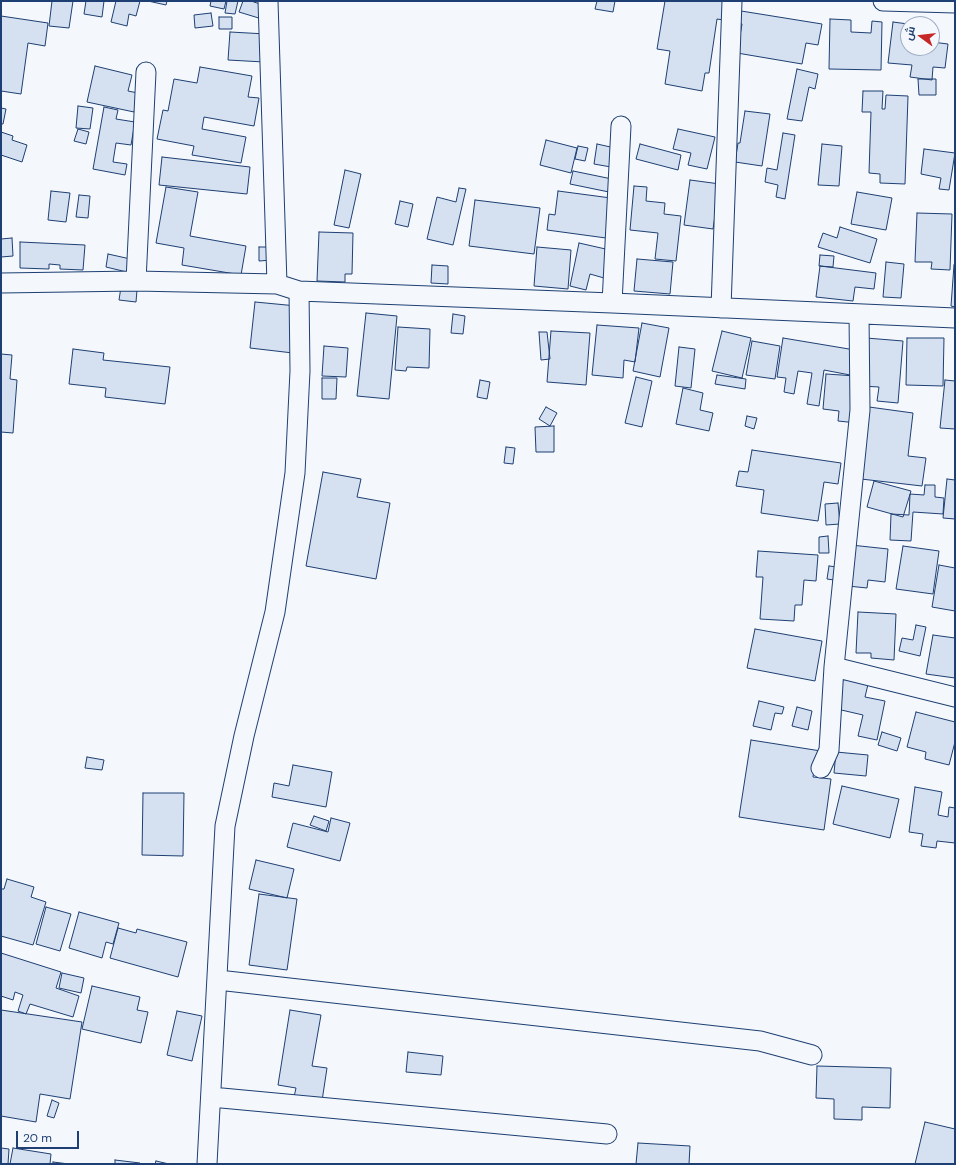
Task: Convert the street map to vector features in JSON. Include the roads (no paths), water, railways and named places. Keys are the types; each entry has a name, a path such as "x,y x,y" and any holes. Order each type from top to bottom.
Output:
{"street":[{"path":"268,1 277,284"},
{"path":"721,308 732,1"},
{"path":"883,1 955,3"},
{"path":"136,281 146,72"},
{"path":"612,302 621,126"},
{"path":"1,283 136,281 277,284 299,291 612,302 955,318"},
{"path":"207,1164 212,1097 225,826 244,736 275,612 295,473 300,372 299,291"},
{"path":"821,768 829,750 834,667 860,410 859,314"},
{"path":"834,667 955,696"},
{"path":"218,980 760,1041 812,1055"},
{"path":"212,1097 607,1134"}]}
